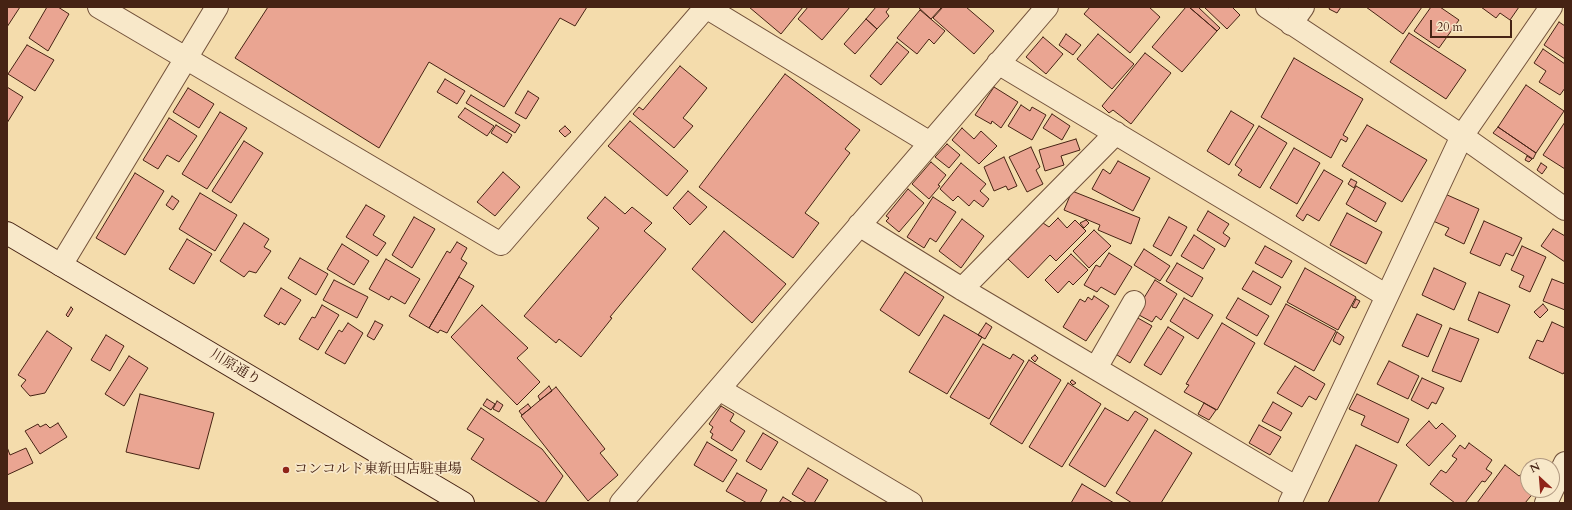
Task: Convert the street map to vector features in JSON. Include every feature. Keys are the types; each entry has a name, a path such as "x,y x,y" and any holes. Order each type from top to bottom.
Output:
{"street":[{"path":"99,7 501,244 706,7 930,143"},
{"path":"61,265 187,59 217,7"},
{"path":"621,503 1046,7"},
{"path":"1266,7 1297,15 1462,136 1565,209"},
{"path":"860,225 962,289 1096,368 1294,495 1462,136 1551,7"},
{"path":"998,63 1387,296"},
{"path":"962,289 1116,133"},
{"name":"川原通り","path":"7,233 463,503"},
{"path":"1096,368 1134,302"},
{"path":"719,389 911,503"},
{"path":"1546,503 1565,463"}],"building":[{"path":"7,7 20,7 7,27"},
{"path":"47,7 58,7 69,14 48,51 29,38"},
{"path":"268,7 587,7 575,26 560,18 504,107 429,62 379,148 235,58"},
{"path":"749,7 803,7 781,34"},
{"path":"808,7 850,7 822,40 798,19"},
{"path":"876,7 890,7 886,12 889,16 877,29 866,19"},
{"path":"918,7 939,7 941,8 931,19"},
{"path":"943,7 966,7 994,31 974,54 933,18"},
{"path":"1090,7 1149,7 1160,17 1130,53 1084,14"},
{"path":"1186,7 1189,7 1217,31 1182,72 1152,47"},
{"path":"1189,7 1198,7 1220,28 1217,31"},
{"path":"1204,7 1232,7 1240,15 1227,29"},
{"path":"1330,7 1341,7 1337,13 1329,9"},
{"path":"1366,7 1422,7 1403,34"},
{"path":"1431,7 1440,7 1459,20 1439,48 1414,31"},
{"path":"1481,7 1519,7 1510,20 1500,13 1496,18"},
{"path":"920,10 945,31 934,44 929,39 917,54 897,38"},
{"path":"866,19 877,29 855,54 844,44"},
{"path":"1559,22 1565,26 1565,59 1544,45"},
{"path":"1409,33 1466,70 1446,99 1390,62"},
{"path":"1066,34 1081,45 1073,55 1059,45"},
{"path":"1098,34 1134,64 1112,89 1077,59"},
{"path":"1043,37 1063,54 1046,74 1026,57"},
{"path":"897,42 909,52 881,85 870,76"},
{"path":"27,45 54,60 35,91 8,74"},
{"path":"1543,49 1565,64 1565,88 1560,95 1539,82 1546,71 1534,63"},
{"path":"1145,53 1171,73 1131,124 1113,110 1109,113 1102,106"},
{"path":"1294,58 1363,99 1343,135 1348,138 1346,142 1341,139 1331,158 1261,117"},
{"path":"680,66 707,88 683,118 693,126 674,148 633,114 639,107 643,110"},
{"path":"785,74 860,130 845,149 850,153 805,213 819,223 793,258 699,187"},
{"path":"445,79 465,91 457,104 437,92"},
{"path":"1526,85 1564,111 1536,153 1498,127"},
{"path":"7,87 23,97 7,123"},
{"path":"994,87 1018,102 1001,128 992,121 991,124 975,115"},
{"path":"188,88 214,104 199,128 173,112"},
{"path":"528,91 539,98 526,119 515,113"},
{"path":"471,95 520,125 515,133 466,103"},
{"path":"1021,105 1030,111 1032,107 1046,115 1032,140 1008,126"},
{"path":"465,108 494,126 487,136 458,117"},
{"path":"1231,111 1254,125 1229,165 1207,151"},
{"path":"220,112 247,128 207,189 182,174"},
{"path":"1052,114 1070,126 1062,140 1043,128"},
{"path":"169,118 197,136 179,162 167,155 158,169 143,160"},
{"path":"630,121 688,171 667,196 608,146"},
{"path":"1565,122 1565,169 1543,155"},
{"path":"496,125 512,135 507,143 491,133"},
{"path":"1367,125 1427,160 1402,202 1342,166"},
{"path":"565,126 571,132 565,137 559,131"},
{"path":"1259,126 1287,143 1260,188 1238,175 1242,170 1235,165"},
{"path":"1498,127 1536,153 1533,159 1493,133"},
{"path":"962,128 974,139 981,131 997,146 979,164 952,140"},
{"path":"1076,139 1080,150 1061,156 1064,165 1045,171 1039,150"},
{"path":"244,141 263,153 231,203 212,191"},
{"path":"947,144 960,155 949,168 935,157"},
{"path":"1031,147 1040,167 1036,170 1043,184 1027,192 1009,157"},
{"path":"1294,148 1320,163 1297,204 1270,188"},
{"path":"1527,156 1532,159 1529,162 1525,160"},
{"path":"1004,157 1017,186 1008,190 1006,186 994,191 984,167"},
{"path":"1118,161 1150,178 1133,211 1092,189 1103,169 1110,174"},
{"path":"931,162 946,175 938,185 940,186 929,199 912,184"},
{"path":"961,163 986,184 980,191 989,199 983,207 974,200 969,206 958,196 953,201 940,189"},
{"path":"1541,163 1547,167 1542,174 1537,170"},
{"path":"1324,170 1343,181 1319,221 1307,214 1303,221 1296,216"},
{"path":"503,172 520,187 495,216 477,202"},
{"path":"135,173 164,191 125,255 96,238"},
{"path":"1351,179 1357,182 1354,188 1348,184"},
{"path":"1356,186 1386,203 1376,222 1346,204"},
{"path":"908,189 924,203 899,232 886,221 889,218 886,216"},
{"path":"688,191 707,207 690,225 673,208"},
{"path":"1072,191 1140,218 1131,244 1098,230 1100,225 1064,210"},
{"path":"200,193 237,215 215,251 179,229"},
{"path":"1445,194 1479,209 1464,244 1445,235 1449,228 1433,221"},
{"path":"172,196 179,201 173,210 166,205"},
{"path":"605,197 625,214 632,207 652,223 644,231 666,249 610,317 612,318 581,357 559,339 556,343 524,316 599,228 587,218"},
{"path":"933,197 956,212 936,242 930,238 924,248 907,237"},
{"path":"366,205 385,216 373,235 386,243 377,256 346,237"},
{"path":"1208,211 1229,224 1223,233 1230,238 1225,247 1197,230"},
{"path":"1347,213 1382,232 1366,264 1330,245"},
{"path":"414,217 435,229 412,268 392,255"},
{"path":"1169,217 1187,227 1171,256 1153,246"},
{"path":"1058,218 1067,228 1075,220 1086,231 1056,261 1050,255 1028,278 1008,259 1043,223 1049,227"},
{"path":"962,219 984,236 961,268 939,251"},
{"path":"1086,220 1089,223 1084,228 1080,223"},
{"path":"1484,221 1522,238 1513,256 1506,253 1500,266 1470,253"},
{"path":"244,223 269,239 264,247 271,251 256,273 249,271 244,277 220,261"},
{"path":"1553,229 1565,236 1565,262 1541,246"},
{"path":"1094,230 1111,246 1089,268 1073,251"},
{"path":"724,231 786,284 752,323 692,269"},
{"path":"1194,235 1215,249 1203,269 1181,256"},
{"path":"187,239 212,254 194,284 169,269"},
{"path":"457,242 467,248 461,259 467,263 429,328 409,316 447,251 450,253"},
{"path":"342,244 369,261 354,285 327,269"},
{"path":"1265,246 1292,261 1282,278 1255,263"},
{"path":"1522,246 1546,257 1530,292 1519,287 1524,276 1511,270"},
{"path":"1144,249 1170,266 1160,281 1134,265"},
{"path":"1109,253 1132,267 1115,295 1101,287 1097,292 1084,285 1096,265 1100,267"},
{"path":"1071,254 1088,270 1073,285 1069,281 1058,293 1045,280"},
{"path":"300,258 328,274 316,295 288,278"},
{"path":"386,259 420,279 405,304 391,296 389,300 369,289"},
{"path":"1177,263 1203,278 1192,297 1166,281"},
{"path":"1305,268 1356,297 1338,330 1287,302"},
{"path":"1434,268 1466,283 1454,310 1422,295"},
{"path":"1253,271 1281,287 1271,305 1242,289"},
{"path":"905,272 944,297 919,336 880,310"},
{"path":"459,277 474,286 447,333 440,330 438,333 429,328"},
{"path":"1552,279 1565,284 1565,310 1543,301"},
{"path":"334,280 368,297 357,318 323,300"},
{"path":"1155,280 1177,294 1161,320 1156,316 1152,322 1139,315 1139,306"},
{"path":"281,288 301,300 285,325 280,322 279,325 264,316"},
{"path":"1479,292 1510,305 1498,333 1468,320"},
{"path":"1094,296 1109,306 1086,341 1063,327 1080,299 1085,302 1088,297 1092,300"},
{"path":"1184,298 1213,315 1198,339 1170,321"},
{"path":"1238,298 1269,316 1257,336 1226,318"},
{"path":"1356,299 1360,301 1356,308 1352,307"},
{"path":"1286,304 1336,331 1314,371 1264,344"},
{"path":"1543,304 1548,310 1540,318 1534,312"},
{"path":"322,305 339,315 318,350 299,339 312,317 315,318"},
{"path":"482,305 528,348 517,358 540,382 517,405 451,337"},
{"path":"71,307 73,309 68,317 66,315"},
{"path":"1417,314 1442,325 1428,357 1402,346"},
{"path":"944,315 982,337 947,394 909,372"},
{"path":"1136,317 1152,326 1130,363 1114,353"},
{"path":"375,321 383,325 374,340 367,336"},
{"path":"1552,322 1565,328 1565,371 1563,374 1529,358 1537,340 1543,342"},
{"path":"348,323 363,333 345,364 325,353 339,330 342,332"},
{"path":"986,323 992,327 985,339 978,335"},
{"path":"1222,323 1255,343 1217,410 1184,392 1189,385 1186,384"},
{"path":"1168,327 1184,337 1161,375 1144,365"},
{"path":"1450,328 1479,339 1461,382 1432,371"},
{"path":"47,331 72,348 45,393 30,396 21,386 26,380 18,375"},
{"path":"1337,332 1344,337 1340,345 1333,341"},
{"path":"106,335 124,346 110,371 91,360"},
{"path":"983,344 1010,359 1013,354 1024,361 989,419 950,397"},
{"path":"1035,355 1038,358 1035,362 1031,358"},
{"path":"129,356 148,368 124,406 105,394"},
{"path":"1029,360 1061,380 1022,444 990,424"},
{"path":"1389,361 1419,376 1408,399 1377,384"},
{"path":"1295,366 1325,384 1316,400 1309,396 1302,407 1277,393"},
{"path":"1422,378 1444,388 1436,404 1432,402 1428,409 1411,400"},
{"path":"1072,380 1076,383 1073,385 1070,382"},
{"path":"1068,383 1101,404 1062,467 1029,447"},
{"path":"549,386 552,391 540,400 538,396"},
{"path":"556,387 605,449 600,453 618,475 588,501 521,416"},
{"path":"140,394 214,413 199,469 126,452"},
{"path":"1357,394 1409,419 1398,443 1361,425 1365,416 1349,409"},
{"path":"487,399 495,404 491,410 483,405"},
{"path":"497,401 503,405 499,412 493,409"},
{"path":"1273,402 1292,413 1281,431 1262,421"},
{"path":"1204,403 1216,410 1209,420 1198,414"},
{"path":"528,404 531,408 522,415 519,411"},
{"path":"721,406 734,414 730,421 745,431 732,451 711,438 713,434 710,432 713,427 709,424"},
{"path":"481,408 542,449 563,476 545,503 541,503 471,459 484,439 467,429"},
{"path":"1105,408 1128,421 1135,411 1148,419 1105,487 1069,465"},
{"path":"1429,421 1436,429 1442,423 1456,436 1429,466 1406,445"},
{"path":"58,423 67,437 40,454 25,431 38,424 40,427 46,424 50,428"},
{"path":"1259,425 1281,437 1270,455 1249,443"},
{"path":"1155,430 1192,453 1161,503 1132,503 1116,493"},
{"path":"763,433 778,442 761,470 746,461"},
{"path":"707,442 737,460 723,482 694,465"},
{"path":"1469,443 1492,460 1486,469 1492,473 1485,482 1482,481 1465,503 1455,503 1430,484 1441,470 1446,473 1457,459 1452,456 1460,445 1465,449"},
{"path":"1356,445 1397,465 1378,503 1328,503"},
{"path":"7,447 10,455 26,448 33,463 7,475"},
{"path":"1505,465 1520,475 1520,498 1529,498 1525,503 1477,503"},
{"path":"808,468 828,480 814,503 807,503 792,494"},
{"path":"737,473 767,490 760,503 747,503 726,491"},
{"path":"1082,484 1114,503 1071,503"},
{"path":"783,497 793,503 779,503"}],"place":[{"name":"コンコルド東新田店駐車場","path":"286,470"}]}
